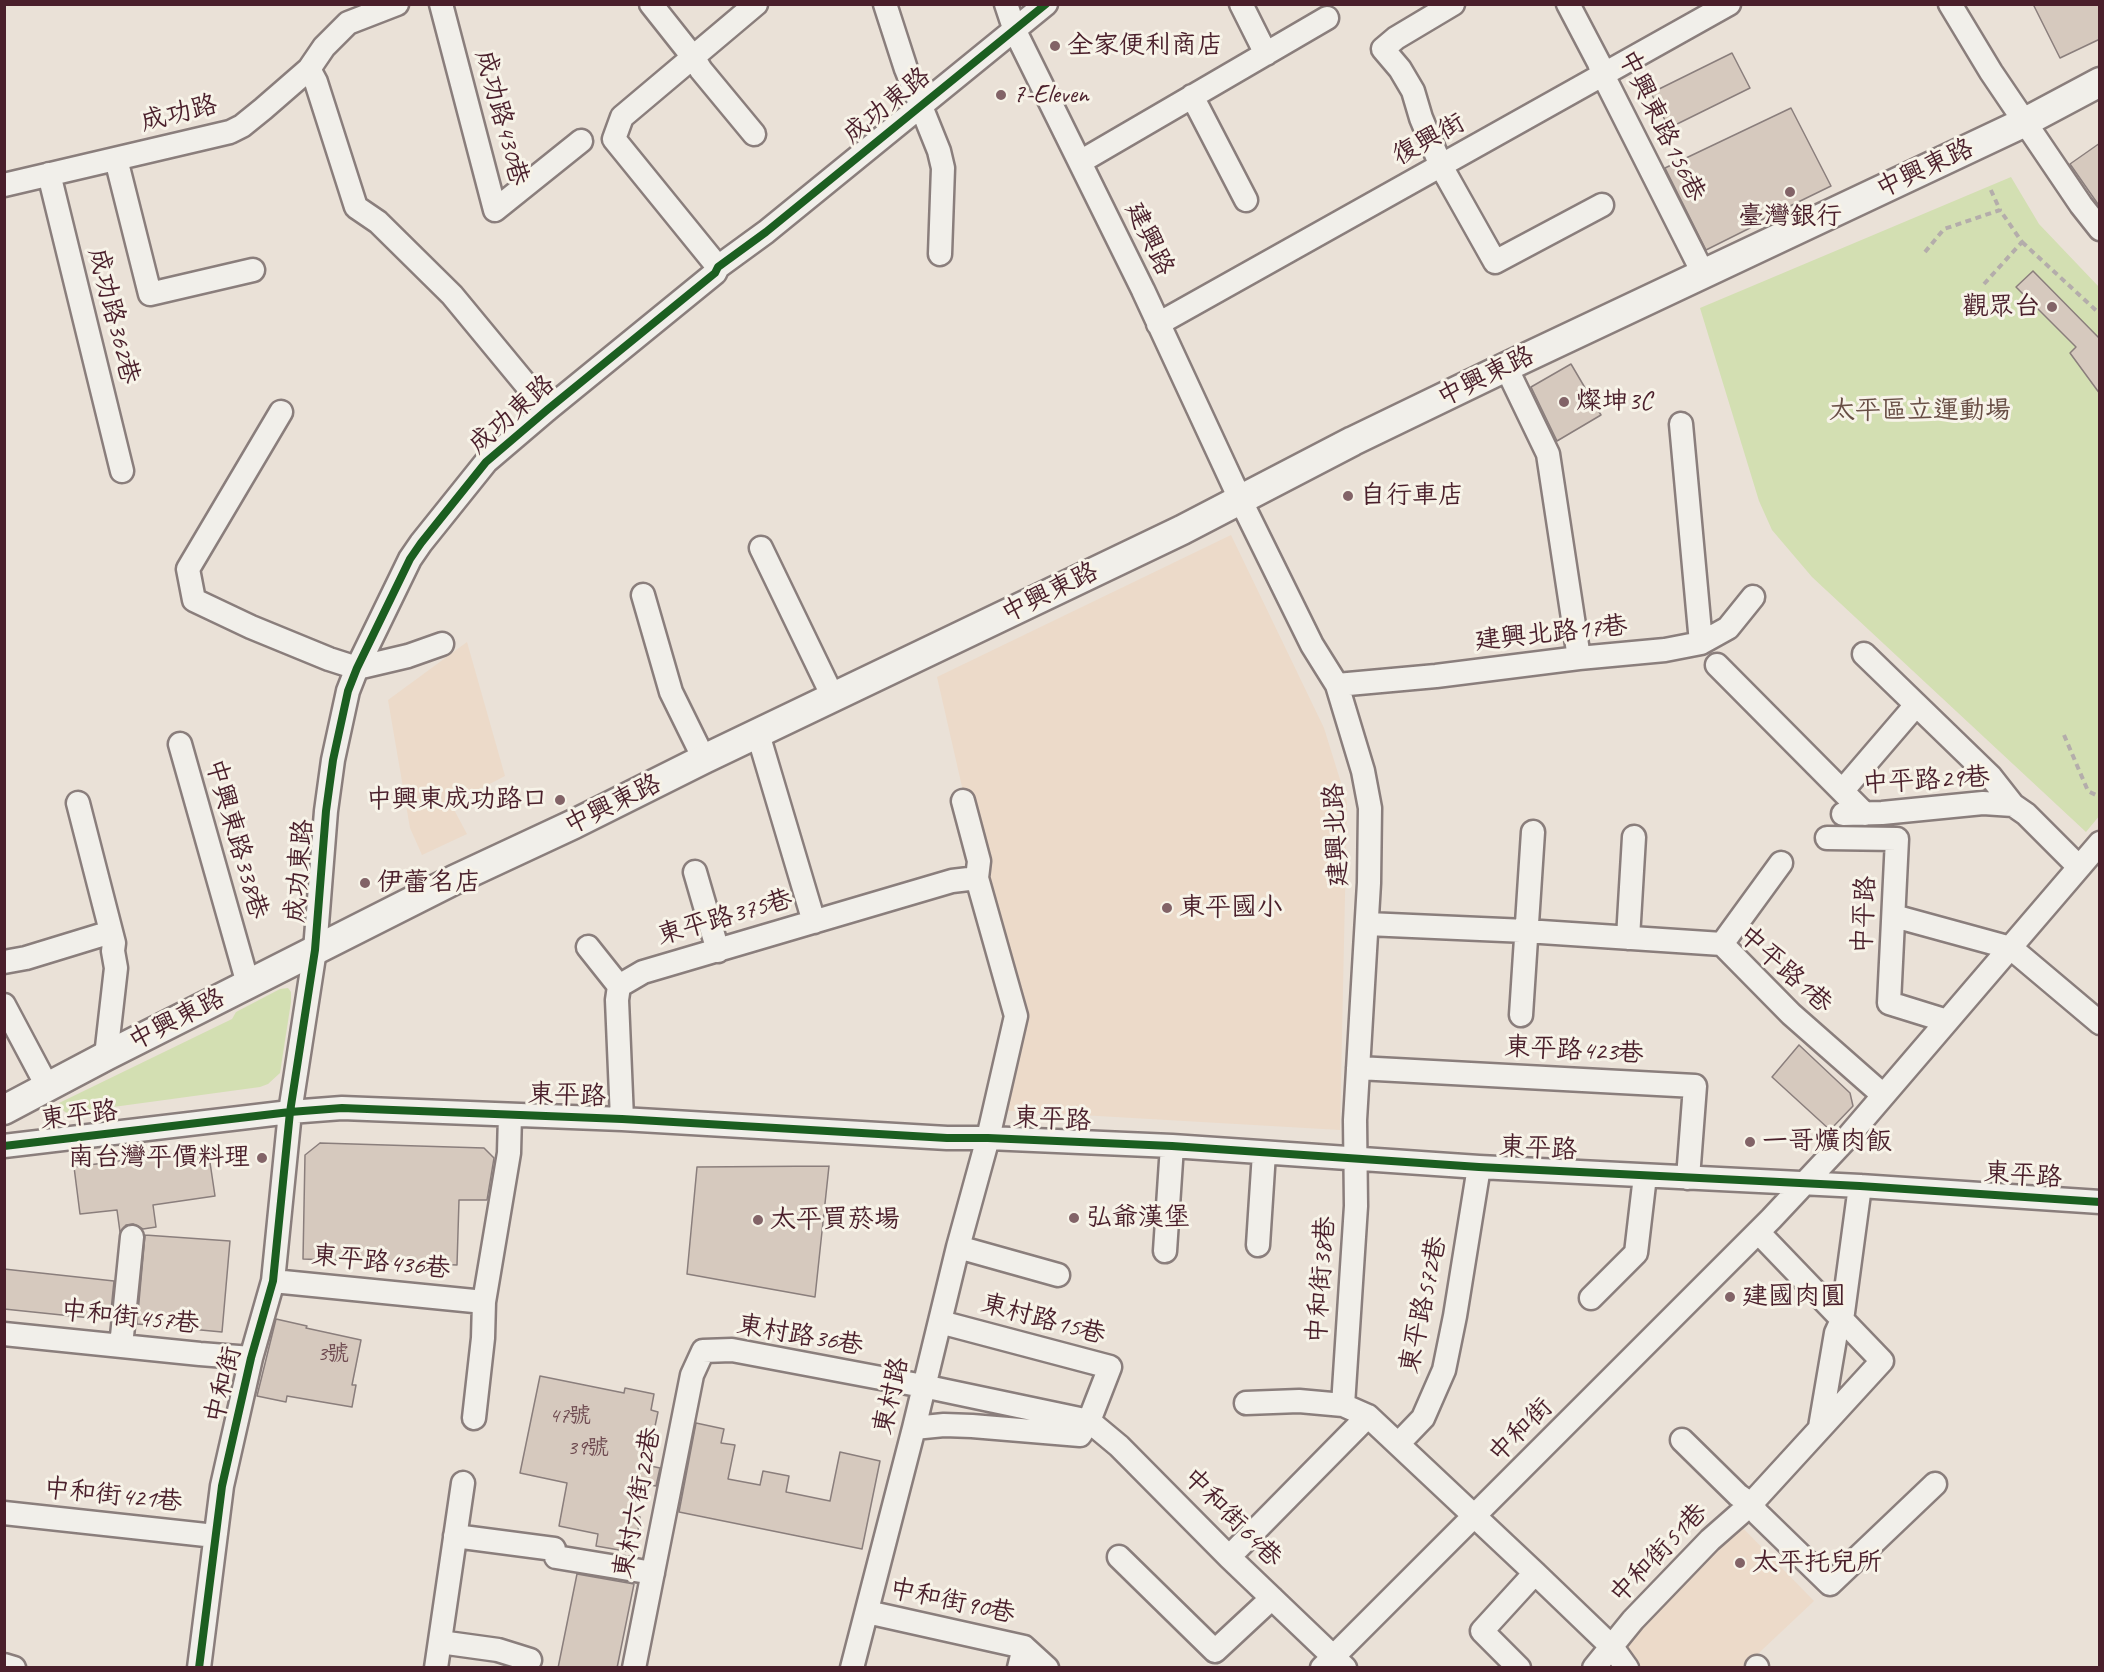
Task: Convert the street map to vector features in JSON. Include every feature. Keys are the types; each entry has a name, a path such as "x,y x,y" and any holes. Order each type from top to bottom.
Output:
{"main road":[{"name":"中興東路","path":"4,1110 315,950 704,759 1182,530 1353,441 1506,367 2025,122 2100,82"}],"street":[{"name":"成功路","path":"4,185 230,132 263,110 309,69 324,46 348,23 397,4"},
{"name":"成功路430巷","path":"441,4 495,210 580,141"},
{"path":"651,4 754,134"},
{"path":"718,267 614,139 622,117 756,4"},
{"path":"885,4 920,107 939,151 943,168 940,254"},
{"name":"建興路","path":"1006,4 1015,31 1158,324 1240,499"},
{"name":"成功東路","path":"290,1112 315,950 330,779 340,723 357,668 410,559 486,462 715,273 718,267 766,232 1046,4"},
{"path":"1242,4 1266,54"},
{"path":"1454,4 1396,38 1383,49 1400,69 1413,91 1421,118 1442,166 1495,262 1602,205"},
{"name":"中興東路156巷","path":"1568,4 1703,273"},
{"name":"復興街","path":"1158,324 1729,4"},
{"path":"1950,4 1991,72 2081,205 2100,229"},
{"path":"1080,162 1327,18"},
{"path":"309,69 316,82 356,207 378,222 452,295 547,410"},
{"path":"1192,96 1246,200"},
{"path":"116,159 150,294 253,270"},
{"name":"成功路362巷","path":"49,174 122,471"},
{"path":"1506,367 1548,454 1579,658"},
{"path":"281,412 188,570 194,600 251,627 357,668 408,656 441,644"},
{"path":"1681,424 1701,643"},
{"name":"建興北路","path":"1240,499 1312,645 1336,685 1363,771 1370,808 1367,924 1355,1159"},
{"path":"761,548 833,697"},
{"path":"643,596 671,692 704,759"},
{"name":"建興北路17巷","path":"1336,685 1436,676 1579,658 1665,651 1701,643 1728,628 1753,597"},
{"name":"中平路29巷","path":"1864,654 1991,777 2013,805 2026,814 2079,867"},
{"path":"1717,665 1843,790"},
{"name":"中平路29巷","path":"1916,705 1843,790 1854,814 1983,803 2013,805"},
{"path":"758,734 814,922"},
{"name":"中興東路338巷","path":"180,744 248,984"},
{"path":"963,801 979,861 978,878 1016,1016 988,1137"},
{"path":"78,803 114,943 116,968 106,1056"},
{"path":"1521,1015 1533,832"},
{"path":"1629,938 1634,837"},
{"name":"中平路","path":"1827,838 1897,839 1889,1003 1947,1021"},
{"path":"1804,1184 1847,1138 2100,843"},
{"path":"1722,944 1781,863"},
{"path":"695,872 718,951"},
{"name":"東平路375巷","path":"619,986 643,972 952,881 978,878"},
{"path":"1894,916 2011,948 2100,1023"},
{"name":"中平路1巷","path":"1367,924 1526,931 1722,944 1791,1014 1883,1095"},
{"path":"4,962 26,958 111,932"},
{"path":"588,946 619,986 617,999 622,1119"},
{"path":"4,1005 47,1086"},
{"name":"東平路423巷","path":"1358,1068 1695,1086 1688,1178"},
{"name":"東平路","path":"4,1146 290,1112 342,1108 622,1119 946,1138 988,1137 1172,1146 1479,1167 1860,1186 2100,1202"},
{"name":"中和街","path":"199,1668 222,1486 250,1358 273,1281 290,1112"},
{"path":"474,1418 483,1338 484,1302 509,1153 510,1115"},
{"name":"東村路","path":"852,1668 988,1137"},
{"path":"1165,1251 1172,1146"},
{"path":"1258,1245 1264,1153"},
{"name":"中和街38巷","path":"1343,1405 1356,1206 1355,1159"},
{"name":"東平路572巷","path":"1399,1443 1422,1418 1444,1370 1479,1167"},
{"path":"1591,1298 1636,1253 1646,1176"},
{"name":"中和街","path":"1334,1664 1475,1516 1804,1184"},
{"path":"1820,1427 1836,1333 1842,1320 1860,1186"},
{"path":"1758,1232 1842,1320"},
{"path":"121,1346 132,1236"},
{"path":"958,1247 1058,1275"},
{"name":"東平路436巷","path":"273,1281 484,1302"},
{"name":"中和街51巷","path":"1594,1668 1633,1620 1710,1540 1751,1504 1882,1361 1842,1320"},
{"name":"東村路15巷","path":"940,1322 1110,1367 1089,1421"},
{"name":"中和街457巷","path":"4,1334 250,1358"},
{"name":"東村路36巷","path":"703,1351 732,1350 923,1386"},
{"name":"東村六街22巷","path":"634,1668 692,1375 703,1351"},
{"name":"中和街64巷","path":"923,1386 1089,1421 1119,1446 1272,1598 1334,1664"},
{"path":"1245,1403 1299,1401 1343,1405 1368,1416 1475,1516"},
{"path":"1229,1557 1368,1416"},
{"path":"914,1428 944,1425 972,1426 1080,1435 1089,1421"},
{"path":"1682,1440 1738,1495 1751,1504 1758,1514 1830,1584 1935,1484"},
{"path":"436,1668 463,1483"},
{"name":"中和街421巷","path":"4,1513 215,1536"},
{"name":"中和街51巷","path":"1475,1516 1612,1647 1627,1668"},
{"path":"455,1536 653,1573"},
{"path":"1119,1557 1215,1651 1272,1598"},
{"path":"1519,1668 1482,1631 1535,1573"},
{"name":"中和街90巷","path":"867,1612 1021,1657 1047,1668"},
{"path":"440,1642 498,1650 530,1660"},
{"path":"4,1665 14,1668"}],"path":[{"path":"1989,186 2000,210 2022,242 2100,314"},
{"path":"1924,252 1944,229 2000,210"},
{"path":"1984,284 2022,242"},
{"path":"2064,735 2088,791 2100,797"}],"shaded area":[{"name":"東平國小","path":"1231,535 1324,728 1347,802 1340,1130 994,1110 1014,1015 937,677"},
{"path":"467,642 505,776 451,804 467,834 422,855 410,828 388,700"},
{"name":"太平托兒所","path":"1740,1525 1814,1601 1744,1667 1604,1668"}],"green space":[{"name":"太平區立運動場","path":"2011,177 2039,224 2099,287 2100,815 2086,832 1812,577 1772,530 1759,501 1700,308"},
{"path":"288,988 291,992 291,1002 280,1073 268,1084 260,1087 69,1113 59,1106 59,1103 232,1019 236,1012 280,989"}],"building":[{"path":"2033,4 2100,4 2100,39 2060,58"},
{"path":"1732,53 1750,88 1669,128 1651,93"},
{"path":"1791,108 1831,186 1706,250 1665,168"},
{"path":"2100,143 2100,207 2070,164"},
{"name":"觀眾台","path":"2033,271 2100,339 2100,394 2070,353 2076,347 2016,287"},
{"name":"燦坤3C","path":"1571,364 1601,415 1557,441 1531,387"},
{"path":"1799,1045 1850,1093 1853,1106 1830,1130 1772,1077"},
{"path":"320,1143 484,1148 494,1158 487,1200 459,1200 457,1265 303,1259 305,1155"},
{"path":"208,1149 215,1196 153,1205 156,1227 143,1229 133,1224 126,1225 120,1232 117,1210 80,1214 74,1167"},
{"name":"太平買菸場","path":"829,1166 815,1297 687,1274 697,1167"},
{"path":"145,1235 230,1241 222,1332 137,1324"},
{"path":"4,1269 114,1281 110,1320 4,1309"},
{"path":"276,1319 361,1340 352,1385 356,1385 352,1407 287,1396 286,1402 257,1396"},
{"path":"540,1376 624,1393 625,1388 654,1394 651,1410 658,1412 654,1431 647,1430 641,1464 660,1468 656,1486 638,1483 632,1515 640,1517 637,1537 628,1536 625,1551 596,1546 598,1534 559,1526 567,1483 520,1473"},
{"path":"696,1423 724,1429 721,1443 735,1445 728,1479 760,1485 763,1471 789,1476 786,1492 830,1501 840,1452 880,1461 862,1549 679,1512"},
{"path":"577,1574 634,1584 617,1668 558,1668"}],"cycle path":[{"path":"199,1668 222,1486 251,1358 273,1281 290,1112 315,950 326,811 333,760 348,691 410,559 486,462 715,273 718,267 766,232 1046,4"},
{"path":"4,1146 290,1112 342,1108 622,1119 947,1138 1172,1146 1479,1167 1860,1186 2100,1202"}],"place":[{"name":"全家便利商店","path":"1055,46"},
{"name":"7-Eleven","path":"1001,95"},
{"name":"臺灣銀行","path":"1790,192"},
{"name":"觀眾台","path":"2052,307"},
{"name":"燦坤3C","path":"1564,402"},
{"name":"自行車店","path":"1348,496"},
{"name":"中興東成功路口","path":"560,800"},
{"name":"伊蕾名店","path":"365,883"},
{"name":"東平國小","path":"1167,908"},
{"name":"一哥爌肉飯","path":"1750,1142"},
{"name":"南台灣平價料理","path":"262,1158"},
{"name":"弘爺漢堡","path":"1074,1218"},
{"name":"太平買菸場","path":"758,1220"},
{"name":"建國肉圓","path":"1730,1297"},
{"name":"太平托兒所","path":"1740,1563"}]}
